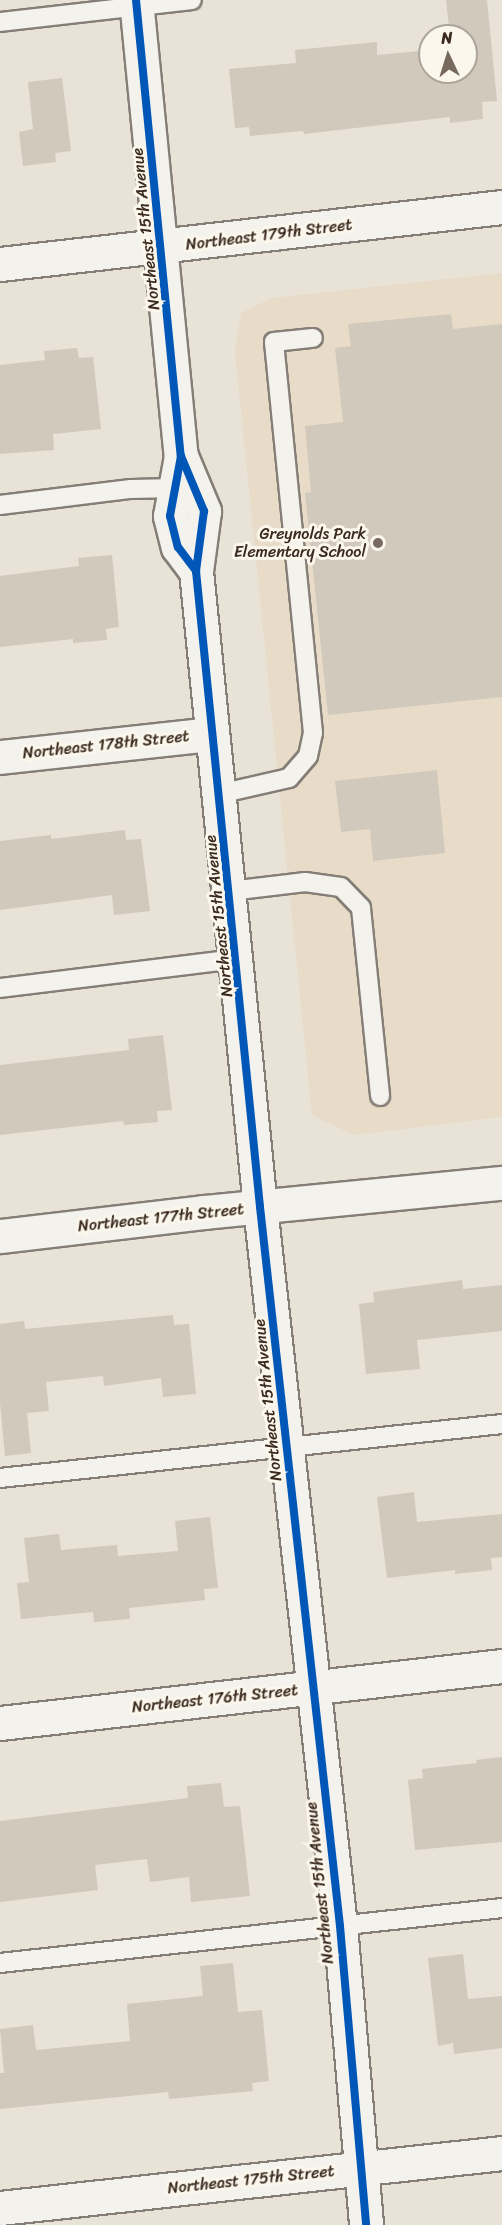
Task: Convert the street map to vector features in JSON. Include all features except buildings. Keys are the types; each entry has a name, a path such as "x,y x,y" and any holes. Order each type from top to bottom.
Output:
{"street":[{"name":"Northeast 15th Avenue","path":"137,3 162,248 178,472 170,516 178,547 196,571 237,959 260,1207 339,1926 366,2225"},
{"name":"Northeast 179th Street","path":"0,264 162,248 502,207"},
{"name":"Northeast 178th Street","path":"0,757 212,734"},
{"name":"Northeast 177th Street","path":"0,1236 502,1183"},
{"name":"Northeast 176th Street","path":"0,1723 502,1666"},
{"name":"Northeast 175th Street","path":"0,2208 502,2153"}],"lane":[{"path":"0,22 137,3 192,0"},
{"path":"219,794 289,778 308,756 311,744 313,733 274,342 312,338"},
{"path":"0,505 131,489 178,472"},
{"path":"230,891 305,882 341,887 361,908 381,1096"},
{"path":"0,988 237,959"},
{"path":"0,1478 502,1424"},
{"path":"0,1963 502,1908"}],"shaded area":[{"name":"Greynolds Park Elementary School","path":"502,273 502,1117 354,1135 312,1115 235,351 241,313 272,298"}],"cycle path":[{"path":"136,0 181,456 170,516 178,547 196,571"},
{"path":"181,456 204,511 196,571 260,1207 340,1926 366,2225"}],"place":[{"name":"Greynolds Park Elementary School","path":"378,543"}]}
